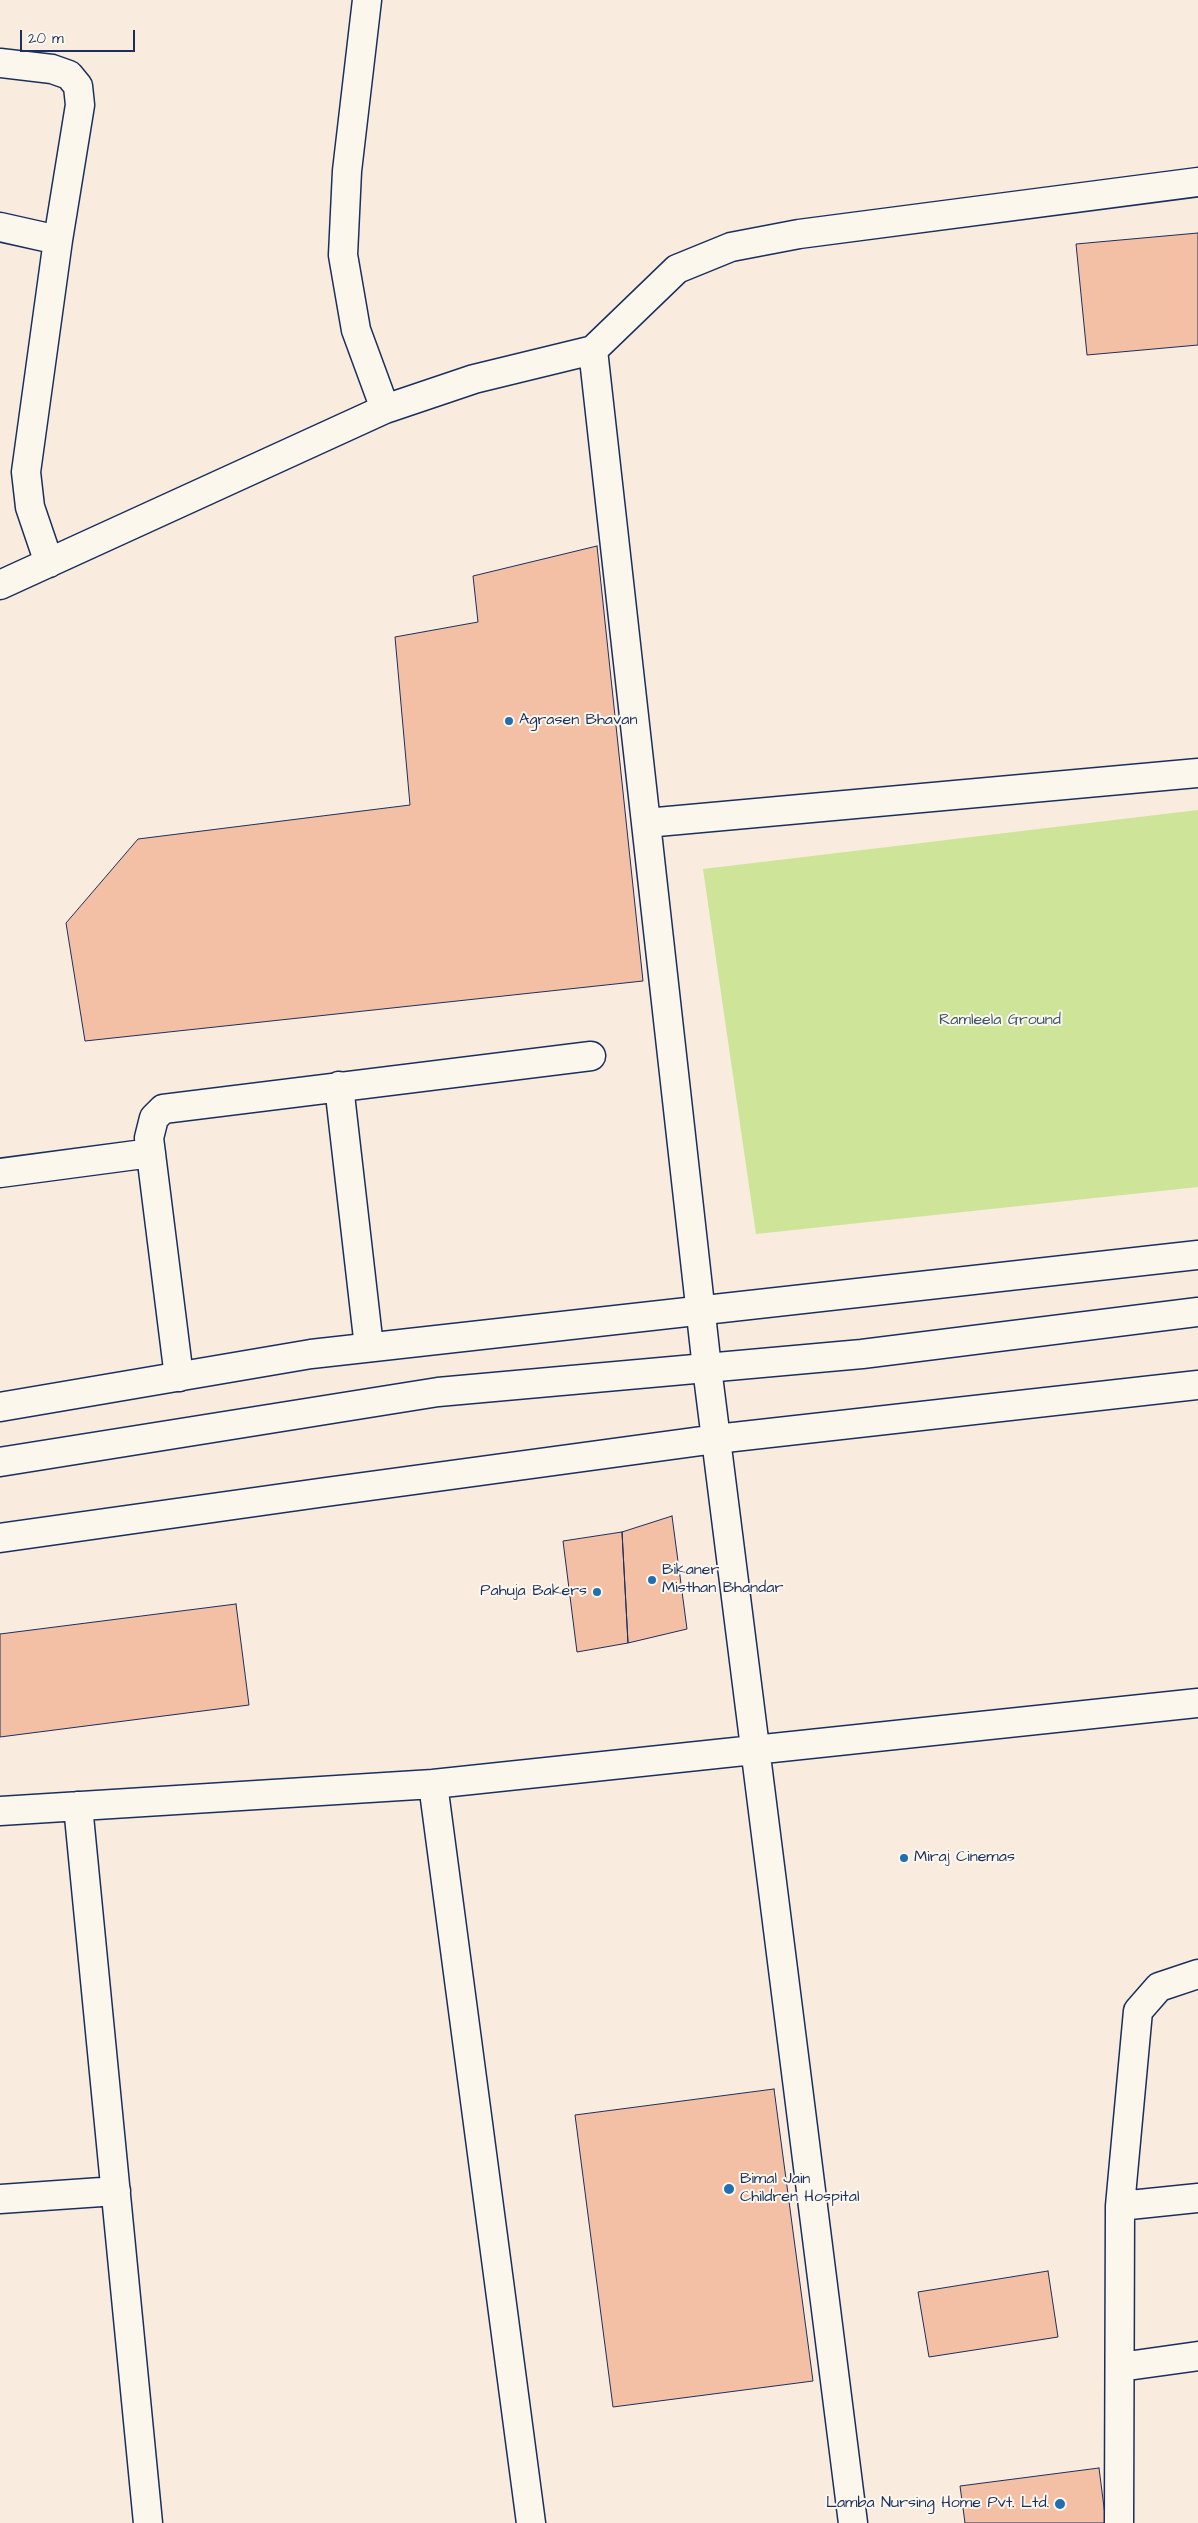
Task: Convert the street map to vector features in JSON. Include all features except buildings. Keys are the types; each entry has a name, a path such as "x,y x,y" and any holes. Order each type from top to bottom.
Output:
{"street":[{"path":"367,0 347,171 343,255 356,330 385,409"},
{"path":"0,63 52,69 68,75 78,86 80,105 58,240 26,472 30,507 49,563"},
{"path":"0,585 385,409 474,379 593,350 677,269 731,247 799,234 1198,182"},
{"path":"0,227 58,240"},
{"path":"593,350 700,1310 853,2523"},
{"path":"646,823 1198,774"},
{"path":"179,1377 149,1138 154,1118 164,1109 591,1056"},
{"path":"339,1086 370,1347"},
{"path":"0,1173 151,1153"},
{"path":"0,1407 312,1354 1198,1256"},
{"path":"0,1462 438,1392 872,1353 1198,1312"},
{"path":"0,1538 335,1490 716,1439 1198,1384"},
{"path":"0,1811 432,1784 1198,1703"},
{"path":"432,1784 531,2523"},
{"path":"78,1806 148,2523"},
{"path":"1119,2523 1120,2206 1138,2011 1159,1987 1198,1974"},
{"path":"0,2200 116,2191"},
{"path":"1120,2206 1198,2198"},
{"path":"1120,2367 1198,2356"}],"green space":[{"name":"Ramleela Ground","path":"1198,810 1198,1187 756,1234 703,869"}],"place":[{"name":"Agrasen Bhavan","path":"509,721"},
{"name":"Bikaner Misthan Bhandar","path":"652,1580"},
{"name":"Pahuja Bakers","path":"597,1592"},
{"name":"Miraj Cinemas","path":"904,1858"},
{"name":"Bimal Jain Children Hospital","path":"729,2189"},
{"name":"Lamba Nursing Home Pvt. Ltd.","path":"1060,2504"}]}
